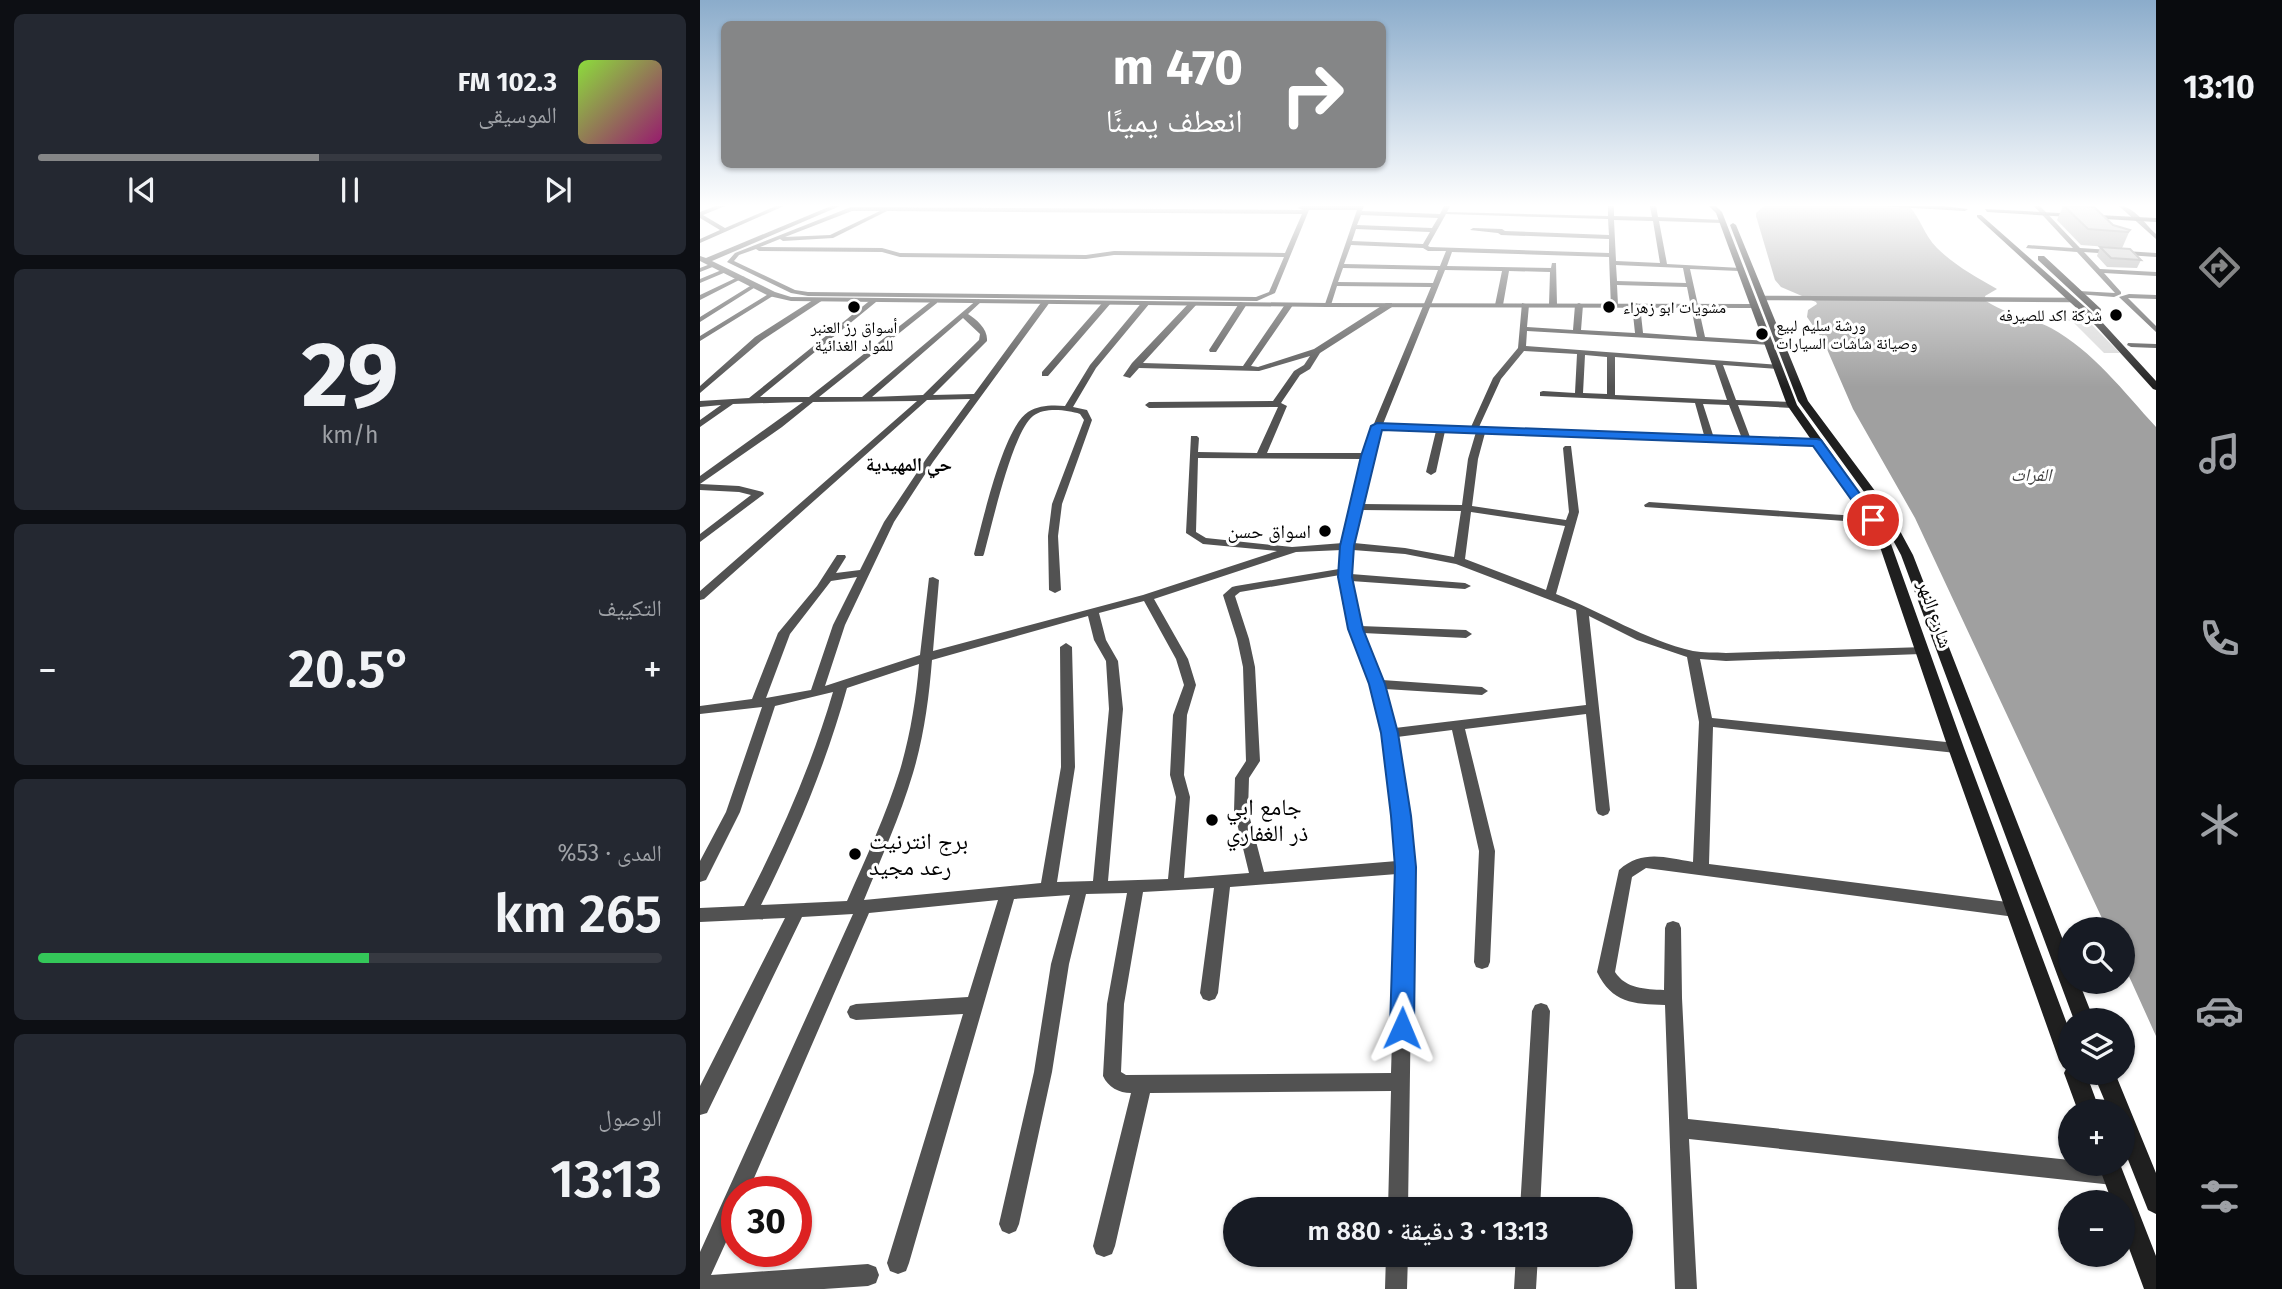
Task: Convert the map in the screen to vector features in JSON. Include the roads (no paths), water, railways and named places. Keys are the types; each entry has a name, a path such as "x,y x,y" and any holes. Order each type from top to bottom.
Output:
{"main road":[{"name":"شارع النهر","path":"1745,266 1763,300 1790,385 1792,405 1873,520 1885,544 2058,1026"},
{"path":"2036,266 2119,345 2156,387"},
{"path":"2050,266 2156,373"},
{"name":"شارع النهر","path":"1739,269 1763,300 1768,343 1778,367 1881,507 1899,538 2079,1008"},
{"path":"2042,272 2058,273"},
{"path":"1980,814 2004,817"},
{"path":"2135,1149 2156,1202"},
{"path":"2114,1176 2156,1288"}],"street":[{"path":"716,266 772,294 788,299 819,300 1193,304 1215,301 1289,305 1695,305 1763,300 2073,300"},
{"path":"739,266 799,294 1215,301 1257,299 1270,295 1282,266"},
{"path":"1327,305 1340,266"},
{"path":"1356,266 1554,270"},
{"path":"1553,305 1554,266"},
{"path":"1613,266 1614,305"},
{"path":"1686,266 1702,340"},
{"path":"1689,266 1739,269"},
{"path":"2093,266 2156,330"},
{"path":"1398,1197 1405,867 1390,733 1377,684 1355,629 1345,574 1347,546 1367,456 1444,267"},
{"path":"1499,305 1506,268"},
{"path":"700,281 724,271"},
{"path":"2098,271 2156,274"},
{"path":"700,298 742,277"},
{"path":"1613,283 1690,285"},
{"path":"1334,284 1436,285"},
{"path":"700,320 755,285"},
{"path":"2079,293 2156,297"},
{"path":"700,339 772,294"},
{"path":"700,390 758,339 819,300"},
{"path":"752,400 873,300"},
{"path":"700,481 811,399 934,301"},
{"path":"864,400 978,301"},
{"path":"816,692 829,649 862,573 902,501 1046,302"},
{"path":"1045,374 1107,303"},
{"path":"1068,408 1093,367 1146,303"},
{"path":"1128,376 1135,365 1193,304"},
{"path":"1213,350 1243,304"},
{"path":"1636,304 1639,336"},
{"path":"1246,368 1289,305"},
{"path":"1135,365 1267,368 1317,351 1389,305"},
{"path":"1459,561 1478,429 1497,378 1522,348 1525,305"},
{"path":"1577,332 1579,305"},
{"path":"700,597 926,397 984,338 984,334 972,320 963,314"},
{"path":"1525,329 1768,343"},
{"path":"2131,345 2156,346"},
{"path":"1522,348 1778,367"},
{"path":"1276,404 1297,373 1307,367 1317,351"},
{"path":"1579,395 1581,352"},
{"path":"1611,355 1611,396"},
{"path":"1718,363 1747,440"},
{"path":"1543,394 1792,405"},
{"path":"700,404 752,400 978,396"},
{"path":"1698,400 1710,439"},
{"path":"700,424 732,402"},
{"path":"1149,405 1276,404 1283,409 1261,455"},
{"path":"979,554 1008,457 1027,416 1037,411 1068,408 1084,412 1088,420 1058,504 1053,536 1055,590"},
{"path":"1377,426 1817,442"},
{"path":"1431,472 1441,428"},
{"path":"1194,438 1191,533 1203,541 1295,549 1347,546 1405,551 1459,561 1582,608 1642,637 1693,655 1726,657 1921,649"},
{"path":"1550,596 1574,512 1569,448"},
{"path":"1195,455 1367,456"},
{"path":"700,487 759,494 700,539"},
{"path":"1649,505 1873,520"},
{"path":"1357,508 1466,508 1571,524"},
{"path":"700,710 764,703 816,692 925,658 1147,597 1295,549"},
{"path":"700,876 733,812 784,633 842,557"},
{"path":"828,578 862,573"},
{"path":"1258,879 1241,811 1241,781 1253,761 1249,667 1229,595 1236,589 1345,574 1465,586"},
{"path":"744,1176 859,907 906,771 916,732 933,580"},
{"path":"1147,597 1182,659 1190,685 1180,715 1177,775 1183,797 1175,885"},
{"path":"1582,608 1603,810"},
{"path":"1093,612 1100,640 1112,661 1115,709 1100,887"},
{"path":"1355,629 1466,634"},
{"path":"1048,889 1068,767 1066,646"},
{"path":"1693,655 1706,722 1702,868"},
{"path":"1377,684 1482,691"},
{"path":"749,912 805,800 829,733 841,685"},
{"path":"1390,733 1591,709"},
{"path":"1706,722 1956,748"},
{"path":"1458,726 1487,851 1482,962"},
{"path":"1673,998 1626,993 1615,987 1608,978 1607,968 1625,874 1633,866 1645,862 2015,910"},
{"path":"700,915 859,907 1048,889 1175,885 1405,867"},
{"path":"1209,993 1223,881"},
{"path":"1136,886 1119,978 1111,1045 1112,1076 1123,1084 1142,1086 1401,1082"},
{"path":"1009,1224 1043,1072 1060,964 1080,887"},
{"path":"898,1263 1008,893"},
{"path":"700,1106 797,910"},
{"path":"1673,928 1673,998 1686,1289"},
{"path":"856,1012 975,1005"},
{"path":"1531,1197 1541,1011"},
{"path":"1104,1246 1142,1086"},
{"path":"1679,1128 2058,1164"},
{"path":"700,1276 721,1229"},
{"path":"1396,1267 1396,1289"},
{"path":"1525,1289 1526,1267"},
{"path":"700,1287 868,1275"}],"water":[{"name":"الفرات","path":"1771,266 1960,266 1997,289 1985,296 1986,301 2043,324 2081,348 2156,427 2156,1036 2135,990 2135,917 2101,917 1915,518 1853,409 1823,340 1807,317 1808,310 1817,304 1816,302 1781,287 1775,280"}],"place":[{"name":"أسواق رز العنبر للمواد الغذائية","path":"854,307"},
{"name":"مشويات ابو زهراء","path":"1609,307"},
{"name":"شركة اكد للصيرفه","path":"2116,315"},
{"name":"ورشة سليم لبيع وصيانة شاشات السيارات","path":"1762,334"},
{"name":"اسواق حسن","path":"1325,531"},
{"name":"جامع ابي ذر الغفاري","path":"1212,820"},
{"name":"برج انترنيت رعد مجيد","path":"855,854"}],"district":[{"name":"حي المهيدية","path":"909,464"}]}
